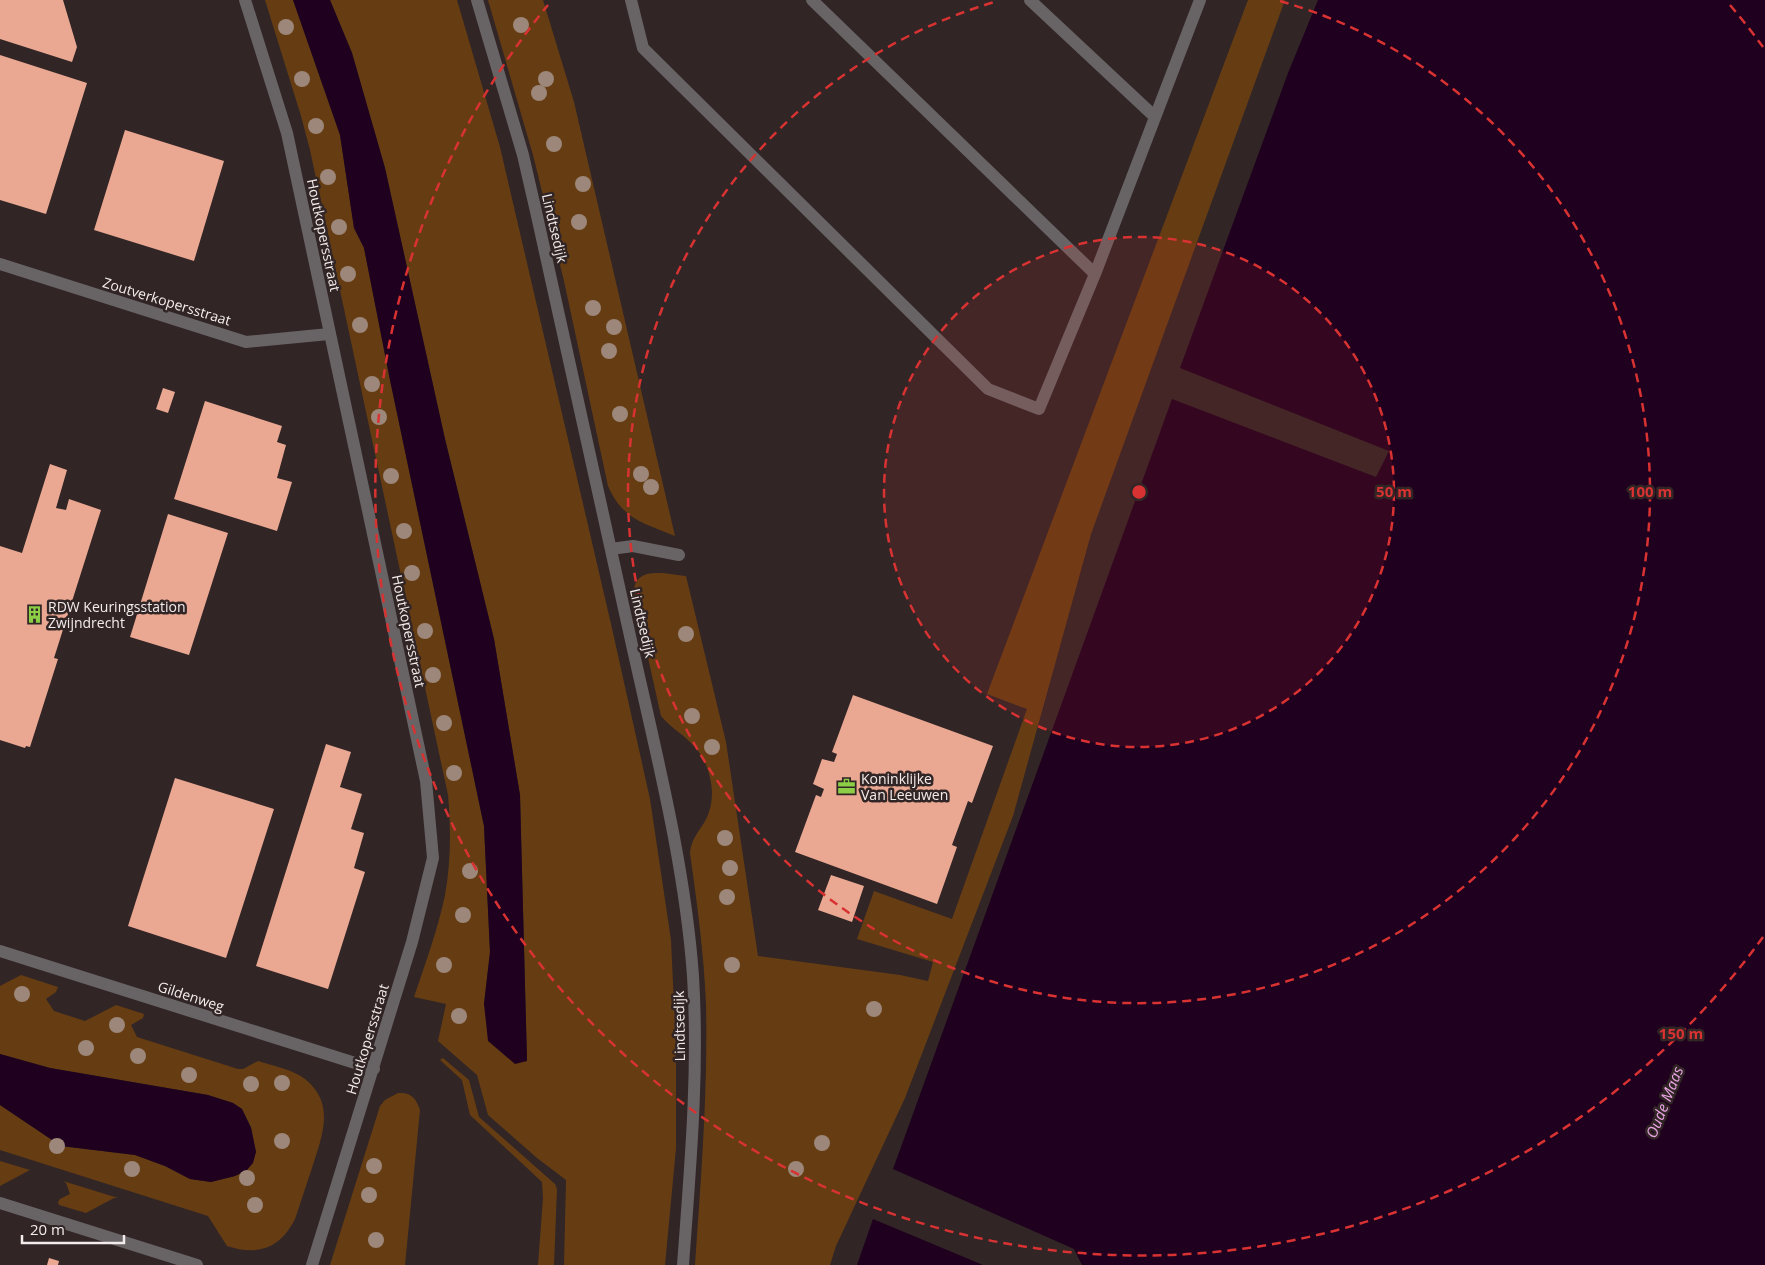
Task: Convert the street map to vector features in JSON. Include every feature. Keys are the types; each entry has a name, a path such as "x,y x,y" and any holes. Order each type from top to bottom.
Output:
{"street":[{"name":"Houtkopersstraat","path":"245,0 287,133 426,781 433,858 412,942 312,1265"},
{"name":"Lindtsedijk","path":"477,0 523,155 665,793 689,934 695,1031 694,1092 683,1265"},
{"path":"630,0 644,48 988,389 1039,409 1095,274 1200,0"},
{"path":"812,0 1095,274"},
{"path":"1030,0 1154,116"},
{"name":"Zoutverkopersstraat","path":"0,264 246,342 329,334"},
{"path":"611,549 633,546 679,555"},
{"name":"Gildenweg","path":"0,951 374,1069"},
{"path":"0,1202 197,1265"}],"shaded area":[{"path":"265,0 293,0 340,135 354,228 364,248 484,826 490,952 484,1004 527,1060 520,795 494,639 445,439 385,168 352,53 330,0 457,0 500,147 650,799 671,940 676,1048 676,1148 665,1265 564,1265 566,1180 537,1158 488,1115 477,1075 438,1041 446,1004 414,997 435,934 445,895 450,845 448,795 310,150"},
{"path":"488,0 543,0 574,102 675,536 636,519 620,506 608,486 564,281 533,155"},
{"path":"1248,0 1285,0 1091,534 1013,816 905,1098 836,1246 830,1265 695,1265 705,1102 706,1004 702,947 690,853 693,841 709,812 712,794 709,774 702,756 661,716 634,595 635,585 639,579 652,573 686,576 726,742 758,956 900,975 928,981 933,962 857,939 874,891 952,919 1027,709 987,694"},
{"path":"21,975 58,987 56,992 46,999 54,1011 85,1021 116,1005 144,1014 143,1018 131,1025 137,1037 238,1069 243,1069 258,1061 288,1070 305,1079 315,1089 321,1099 323,1110 322,1132 295,1219 282,1237 267,1248 258,1250 238,1249 227,1246 208,1216 0,1150 0,1105 61,1146 135,1155 165,1166 190,1179 211,1182 235,1176 247,1170 256,1152 251,1127 242,1109 233,1103 208,1095 50,1068 0,1054 0,986"},
{"path":"443,1058 469,1080 479,1117 555,1184 557,1189 554,1265 538,1265 543,1198 542,1182 470,1115 462,1080 440,1060"},
{"path":"398,1093 410,1095 417,1102 420,1110 405,1265 330,1265 380,1106 385,1100"},
{"path":"0,1161 30,1170 0,1186"},
{"path":"63,1181 118,1198 114,1198 86,1213 59,1205 60,1199 70,1194 66,1183"}],"water":[{"path":"293,0 330,0 352,53 385,168 445,439 494,639 520,795 527,1061 515,1064 488,1041 484,1004 490,952 484,826 364,248 354,228 340,135"},
{"name":"Oude Maas","path":"1318,0 1765,0 1765,1265 1082,1265 1074,1249 893,1169 1172,399 1376,477 1389,451 1180,368 1288,73"},
{"path":"0,1054 50,1068 208,1095 233,1103 242,1109 251,1128 256,1152 253,1163 247,1170 235,1176 211,1182 190,1179 165,1166 135,1155 61,1146 0,1105"},
{"path":"873,1219 983,1265 857,1265"}],"building":[{"path":"0,0 63,0 77,47 72,62 0,39"},
{"path":"0,55 87,83 46,214 0,200"},
{"path":"125,130 224,161 194,261 94,230"},
{"path":"163,388 175,392 168,413 156,409"},
{"path":"205,401 282,426 277,442 286,445 277,478 292,482 277,531 174,499"},
{"name":"RDW Keuringsstation Zwijndrecht","path":"50,464 67,470 56,508 66,510 69,499 101,510 54,658 58,659 30,747 26,746 25,748 0,740 0,546 22,553"},
{"path":"168,514 228,533 189,655 130,637"},
{"path":"853,695 993,746 972,803 968,801 952,845 957,847 937,904 795,852 816,795 821,797 824,789 813,784 822,759 834,762 837,754 832,752"},
{"path":"326,744 351,752 340,787 362,794 351,829 364,833 354,868 365,872 328,989 256,966"},
{"path":"175,778 274,809 226,958 128,926"},
{"path":"831,875 864,886 852,922 818,910"},
{"path":"49,1258 59,1261 58,1265 47,1265"}],"place":[{"name":"RDW Keuringsstation Zwijndrecht","path":"34,614"},
{"name":"Koninklijke Van Leeuwen","path":"847,786"}]}
